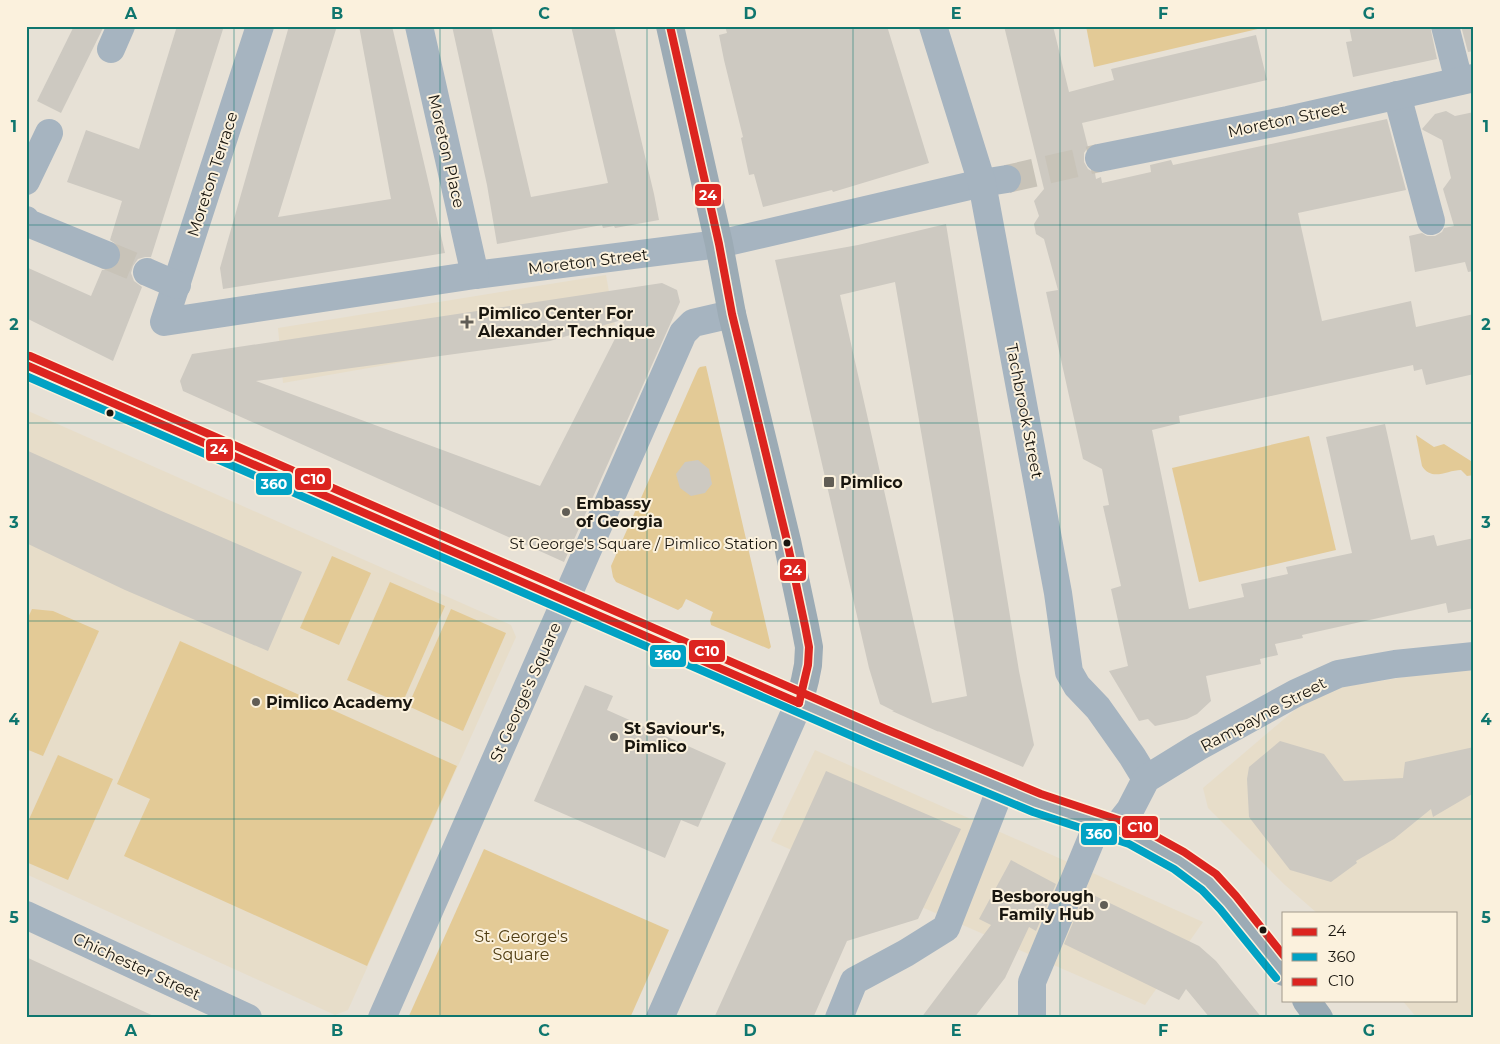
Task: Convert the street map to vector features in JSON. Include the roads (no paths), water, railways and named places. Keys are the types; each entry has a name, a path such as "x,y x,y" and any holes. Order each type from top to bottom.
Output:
{"main road":[{"path":"670,26 719,244 732,314 806,626 809,647 808,665 806,680 799,703 1037,803 1133,835 1179,860 1209,882 1228,902 1282,970"},
{"path":"1307,1002 1319,1018"}],"street":[{"name":"Moreton Terrace","path":"164,322 260,26"},
{"name":"Moreton Place","path":"419,26 475,275"},
{"name":"Tachbrook Street","path":"933,26 994,181 1069,672 1077,686 1098,708 1146,779"},
{"path":"1445,26 1466,80"},
{"name":"Moreton Street","path":"1099,158 1288,120 1466,80"},
{"path":"1397,95 1431,221"},
{"path":"26,181 49,133"},
{"name":"Moreton Street","path":"164,322 475,275 719,244 994,181"},
{"path":"26,220 28,223 106,255"},
{"path":"147,272 177,285"},
{"name":"St George's Square","path":"382,1018 683,333 694,323 732,314"},
{"path":"26,365 799,703 660,1018"},
{"name":"Rampayne Street","path":"1146,779 1198,747 1280,702 1338,674 1395,664 1474,656"},
{"path":"1032,1018 1032,982 1107,826 1130,810 1146,779"},
{"path":"839,1018 854,981 906,953 946,928 1001,788"},
{"name":"Chichester Street","path":"26,915 235,1015"}],"tunnel":[{"path":"1007,179 1099,158"},
{"path":"106,255 147,272"}],"place":[{"name":"Pimlico Center For Alexander Technique","path":"467,322"},
{"name":"Pimlico","path":"829,482"},
{"name":"Embassy of Georgia","path":"566,512"},
{"name":"St George's Square / Pimlico Station","path":"787,543"},
{"name":"Pimlico Academy","path":"256,702"},
{"name":"St Saviour's, Pimlico","path":"614,737"},
{"name":"Besborough Family Hub","path":"1104,905"}],"park label":[{"name":"St. George's Square","path":"521,945"}]}
